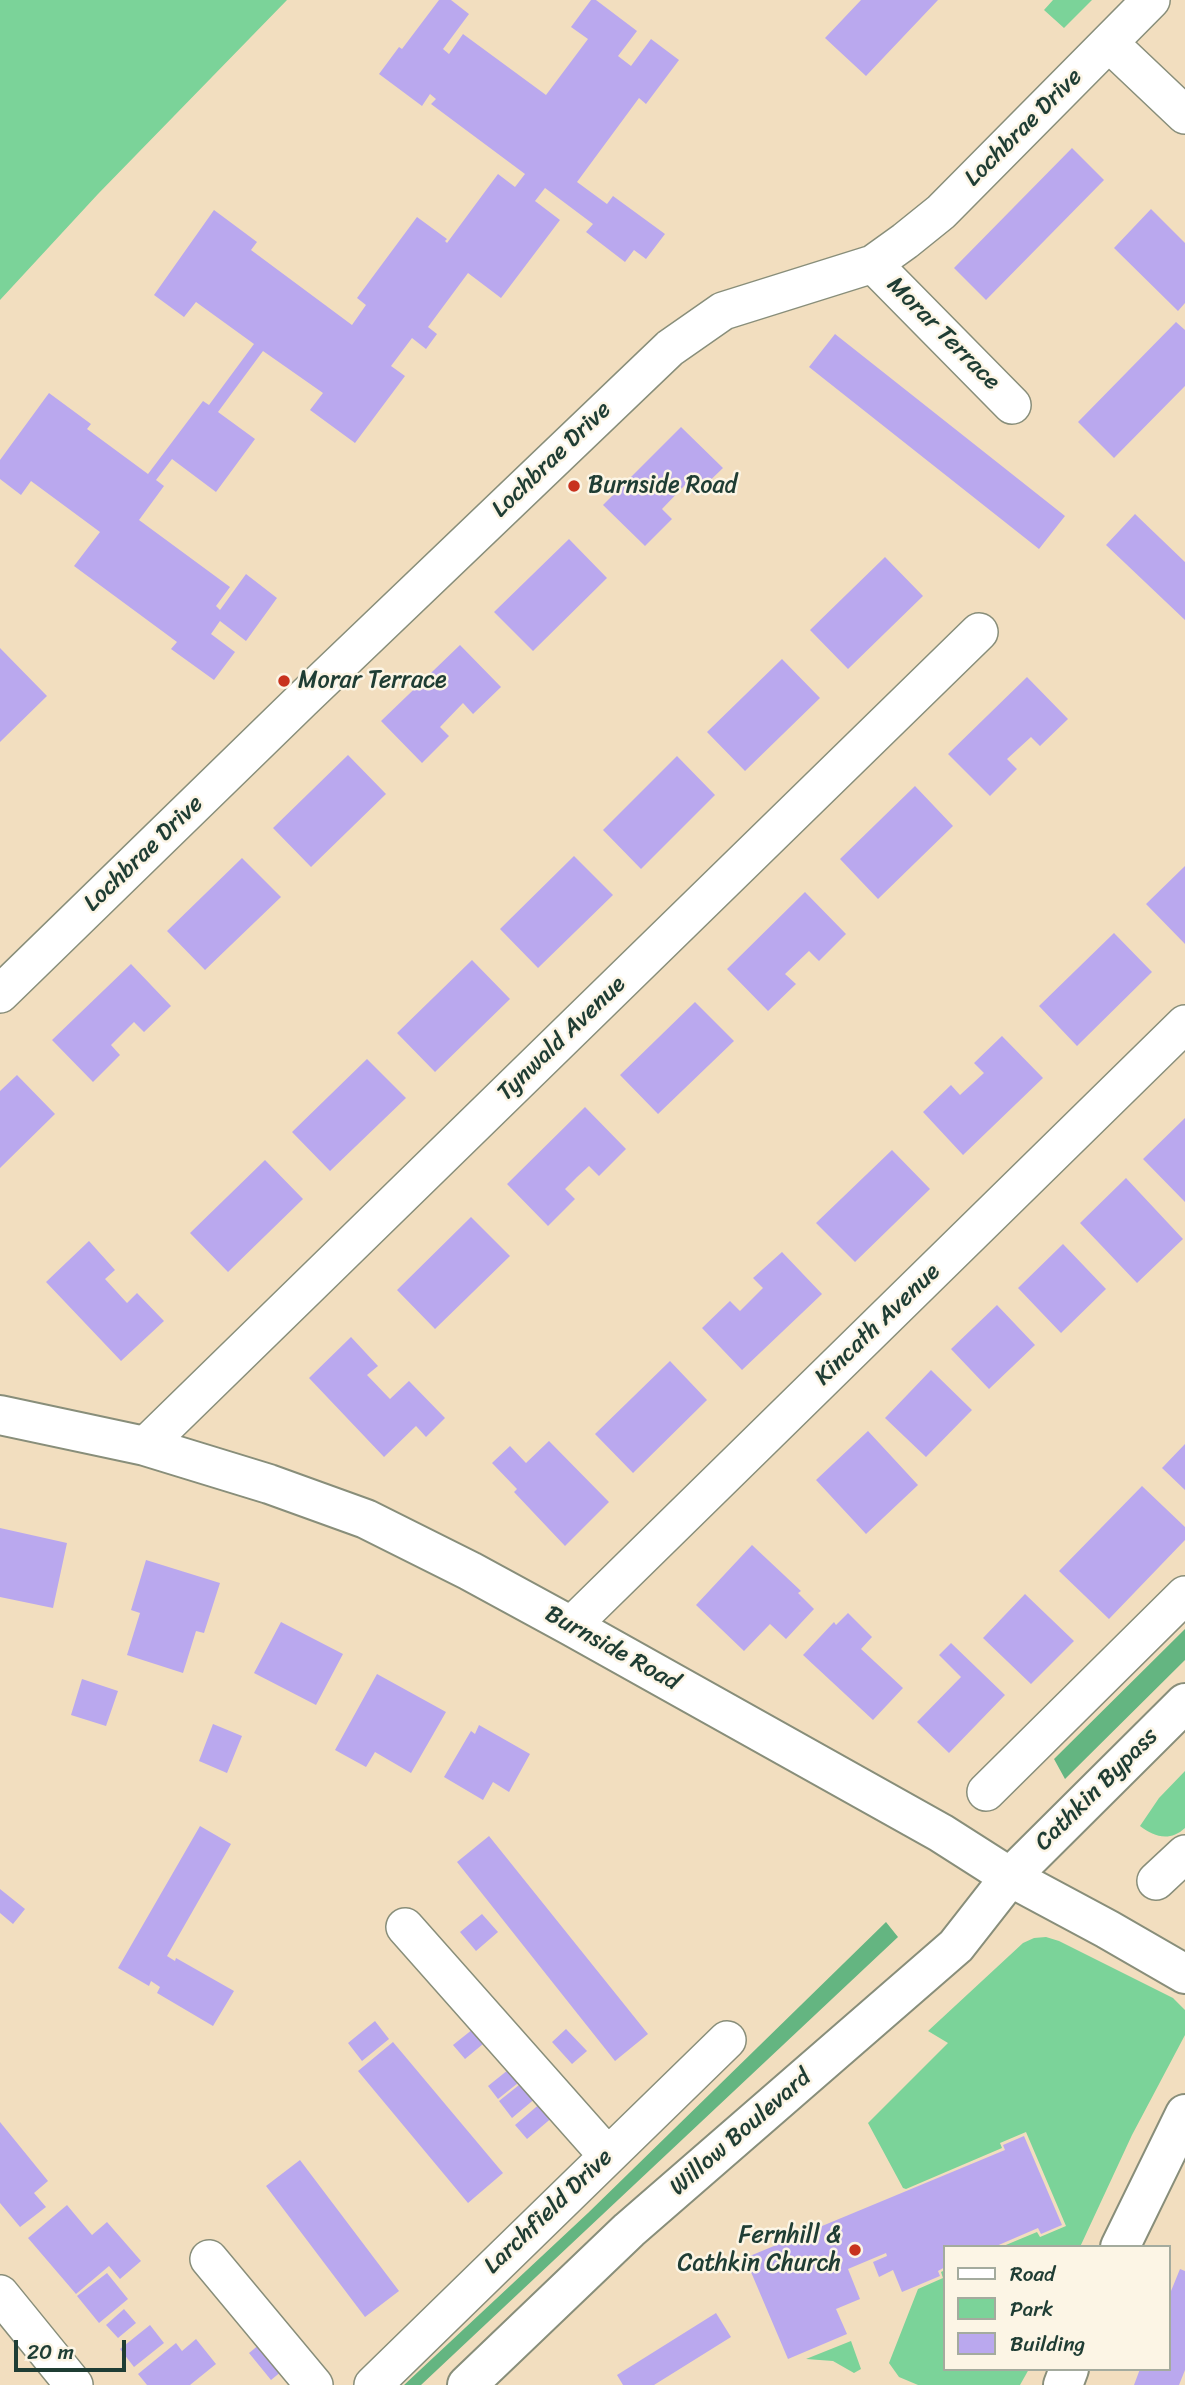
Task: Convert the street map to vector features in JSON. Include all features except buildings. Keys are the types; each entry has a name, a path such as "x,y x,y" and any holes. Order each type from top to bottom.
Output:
{"street":[{"name":"Lochbrae Drive","path":"0,994 670,348 723,311 873,264 905,241 941,212 1151,0"},
{"path":"1109,43 1185,115"},
{"name":"Morar Terrace","path":"873,264 1012,405"},
{"name":"Tynwald Avenue","path":"145,1446 979,632"},
{"name":"Kincath Avenue","path":"571,1626 1185,1024"},
{"name":"Burnside Road","path":"0,1415 145,1446 269,1484 366,1519 571,1626 929,1826 1010,1877 1185,1975"},
{"path":"986,1792 1185,1595"},
{"name":"Cathkin Bypass","path":"1010,1877 1185,1703"},
{"path":"1156,1881 1185,1854"},
{"name":"Willow Boulevard","path":"467,2385 629,2230 956,1946 1010,1877"},
{"path":"405,1927 607,2155"},
{"name":"Larchfield Drive","path":"373,2385 727,2040"},
{"path":"1121,2245 1185,2115"},
{"path":"209,2259 314,2385"},
{"path":"0,2294 74,2385"}],"green space":[{"path":"0,0 287,0 98,194 0,300"},
{"path":"1053,0 1092,0 1064,28 1044,10"},
{"path":"1185,1629 1185,1660 1065,1779 1054,1759"},
{"path":"1185,1771 1185,1828 1174,1835 1162,1836 1140,1826 1159,1798"},
{"path":"886,1922 898,1937 421,2385 404,2385 588,2213"},
{"path":"1046,1937 1059,1941 1173,1998 1185,2010 1185,2035 1132,2135 1081,2245 1006,2245 1037,2232 1040,2237 1066,2226 1026,2132 1000,2143 1002,2148 906,2189 903,2188 868,2123 948,2043 928,2031 1023,1943"},
{"path":"944,2270 944,2371 1028,2371 1020,2385 918,2385 899,2377 889,2363 918,2289 943,2278 941,2272"},
{"path":"851,2341 861,2369 854,2373 833,2361 806,2359"}],"place":[{"name":"Burnside Road","path":"574,486"},
{"name":"Morar Terrace","path":"284,681"},
{"name":"Fernhill & Cathkin Church","path":"855,2250"}]}
